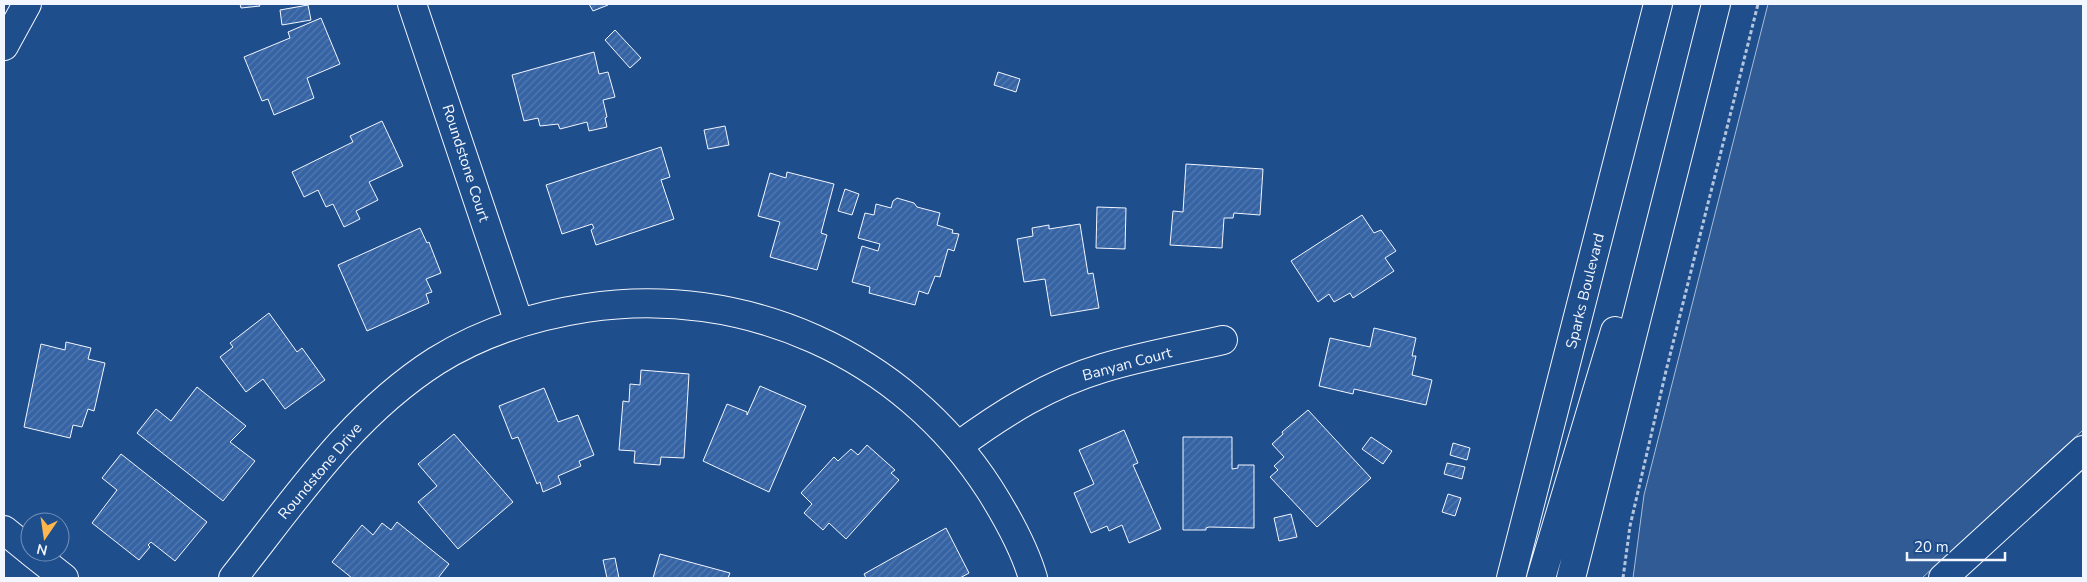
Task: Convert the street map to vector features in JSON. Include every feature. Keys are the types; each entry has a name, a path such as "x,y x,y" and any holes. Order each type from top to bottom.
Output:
{"street":[{"path":"4,46 27,4"},
{"name":"Roundstone Court","path":"412,4 519,323"},
{"name":"Sparks Boulevard","path":"1511,578 1658,4"},
{"path":"1571,578 1716,4"},
{"path":"1541,578 1613,335 1673,171"},
{"name":"Roundstone Drive","path":"233,578 346,435 388,395 438,360 488,335 519,323 557,312 614,304 667,303 726,310 778,324 830,345 874,372 918,405 958,446 975,468 1007,518 1033,578"},
{"name":"Banyan Court","path":"958,446 995,418 1047,389 1103,368 1223,340"},
{"path":"1943,578 2083,450"},
{"path":"1586,578 1590,504"},
{"path":"4,530 20,543"},
{"path":"44,562 64,578"}],"path":[{"path":"1623,578 1630,526 1666,371 1758,4"}],"shaded area":[{"path":"1768,4 2083,4 2083,430 1922,578 1633,578 1644,495"}],"building":[{"path":"240,4 259,4 260,6 241,8"},
{"path":"589,4 608,4 608,5 593,11"},
{"path":"308,5 311,20 282,25 280,10"},
{"path":"321,18 340,64 307,78 314,98 274,115 268,99 262,101 244,57 290,38 288,32"},
{"path":"615,30 641,58 630,68 605,40"},
{"path":"594,52 599,74 608,72 615,97 603,100 607,127 589,131 587,122 560,129 558,124 540,126 538,118 524,121 512,75"},
{"path":"998,72 1020,79 1016,92 994,85"},
{"path":"382,121 403,166 369,182 378,200 356,211 360,219 344,227 333,204 326,207 318,190 304,197 292,172 353,142 350,136"},
{"path":"725,126 729,145 708,149 704,130"},
{"path":"661,147 670,177 661,180 674,219 596,245 591,230 594,228 592,224 562,234 546,185"},
{"path":"1186,164 1263,169 1260,215 1234,213 1233,218 1224,218 1222,248 1170,245 1173,211 1183,212"},
{"path":"787,172 834,184 821,233 827,235 817,270 770,257 780,222 758,216 770,173 786,178"},
{"path":"845,189 859,194 852,215 838,211"},
{"path":"897,198 914,203 917,207 940,213 937,225 953,230 952,233 959,234 954,251 948,249 940,277 935,276 928,294 919,291 915,305 869,293 870,287 852,282 862,246 878,251 880,244 858,238 865,213 874,215 876,204 891,208 893,201"},
{"path":"1097,207 1126,208 1125,249 1096,248"},
{"path":"1362,215 1374,233 1381,230 1396,251 1385,258 1394,271 1353,298 1350,293 1334,302 1329,294 1318,302 1291,261"},
{"path":"1080,224 1088,274 1093,273 1099,308 1051,316 1045,279 1024,282 1017,239 1033,236 1032,228 1049,225 1049,229"},
{"path":"420,228 427,243 429,242 441,273 426,279 432,292 426,294 429,303 367,331 338,265"},
{"path":"269,313 297,352 302,348 325,380 285,409 263,379 246,392 220,357 233,347 230,343"},
{"path":"1374,328 1416,338 1412,356 1416,356 1412,375 1432,380 1426,405 1354,389 1353,394 1319,386 1330,338 1370,347"},
{"path":"66,342 91,348 88,359 105,363 94,411 88,409 82,427 73,425 70,438 24,427 41,344 65,350"},
{"path":"641,370 689,374 684,458 661,457 660,465 634,463 635,451 619,450 623,401 629,402 630,384 640,385"},
{"path":"760,386 806,406 769,492 703,461 727,404 747,412 747,415"},
{"path":"197,387 246,426 230,442 255,461 223,501 137,433 156,409 171,421"},
{"path":"544,388 558,422 578,415 594,455 579,461 581,466 558,476 561,484 543,492 540,482 537,484 518,437 512,439 499,406"},
{"path":"1308,410 1371,478 1317,527 1270,477 1278,470 1274,466 1284,457 1272,444 1283,434 1282,432"},
{"path":"1124,430 1138,463 1133,465 1161,529 1129,543 1122,525 1109,531 1107,526 1091,533 1074,493 1094,484 1079,450"},
{"path":"454,434 513,502 458,549 418,502 437,486 418,464"},
{"path":"1183,437 1232,437 1232,469 1238,468 1238,465 1254,465 1254,528 1209,527 1206,530 1183,530"},
{"path":"1371,437 1392,451 1383,464 1362,449"},
{"path":"1453,443 1470,448 1467,460 1450,455"},
{"path":"867,445 895,470 891,473 899,480 846,539 829,523 823,530 804,513 812,504 801,493 834,457 838,461 851,449 858,455"},
{"path":"121,454 207,522 175,561 151,542 148,545 150,547 139,560 92,523 117,490 102,478"},
{"path":"1447,463 1465,467 1462,479 1444,474"},
{"path":"1448,494 1461,498 1455,516 1442,512"},
{"path":"1291,514 1297,537 1279,541 1274,518"},
{"path":"397,522 449,564 438,578 352,578 332,562 362,525 373,535 382,523 391,530"},
{"path":"946,528 969,573 960,578 866,578 864,574"},
{"path":"660,554 730,573 728,578 653,578"},
{"path":"615,558 619,578 607,578 603,560"}]}
